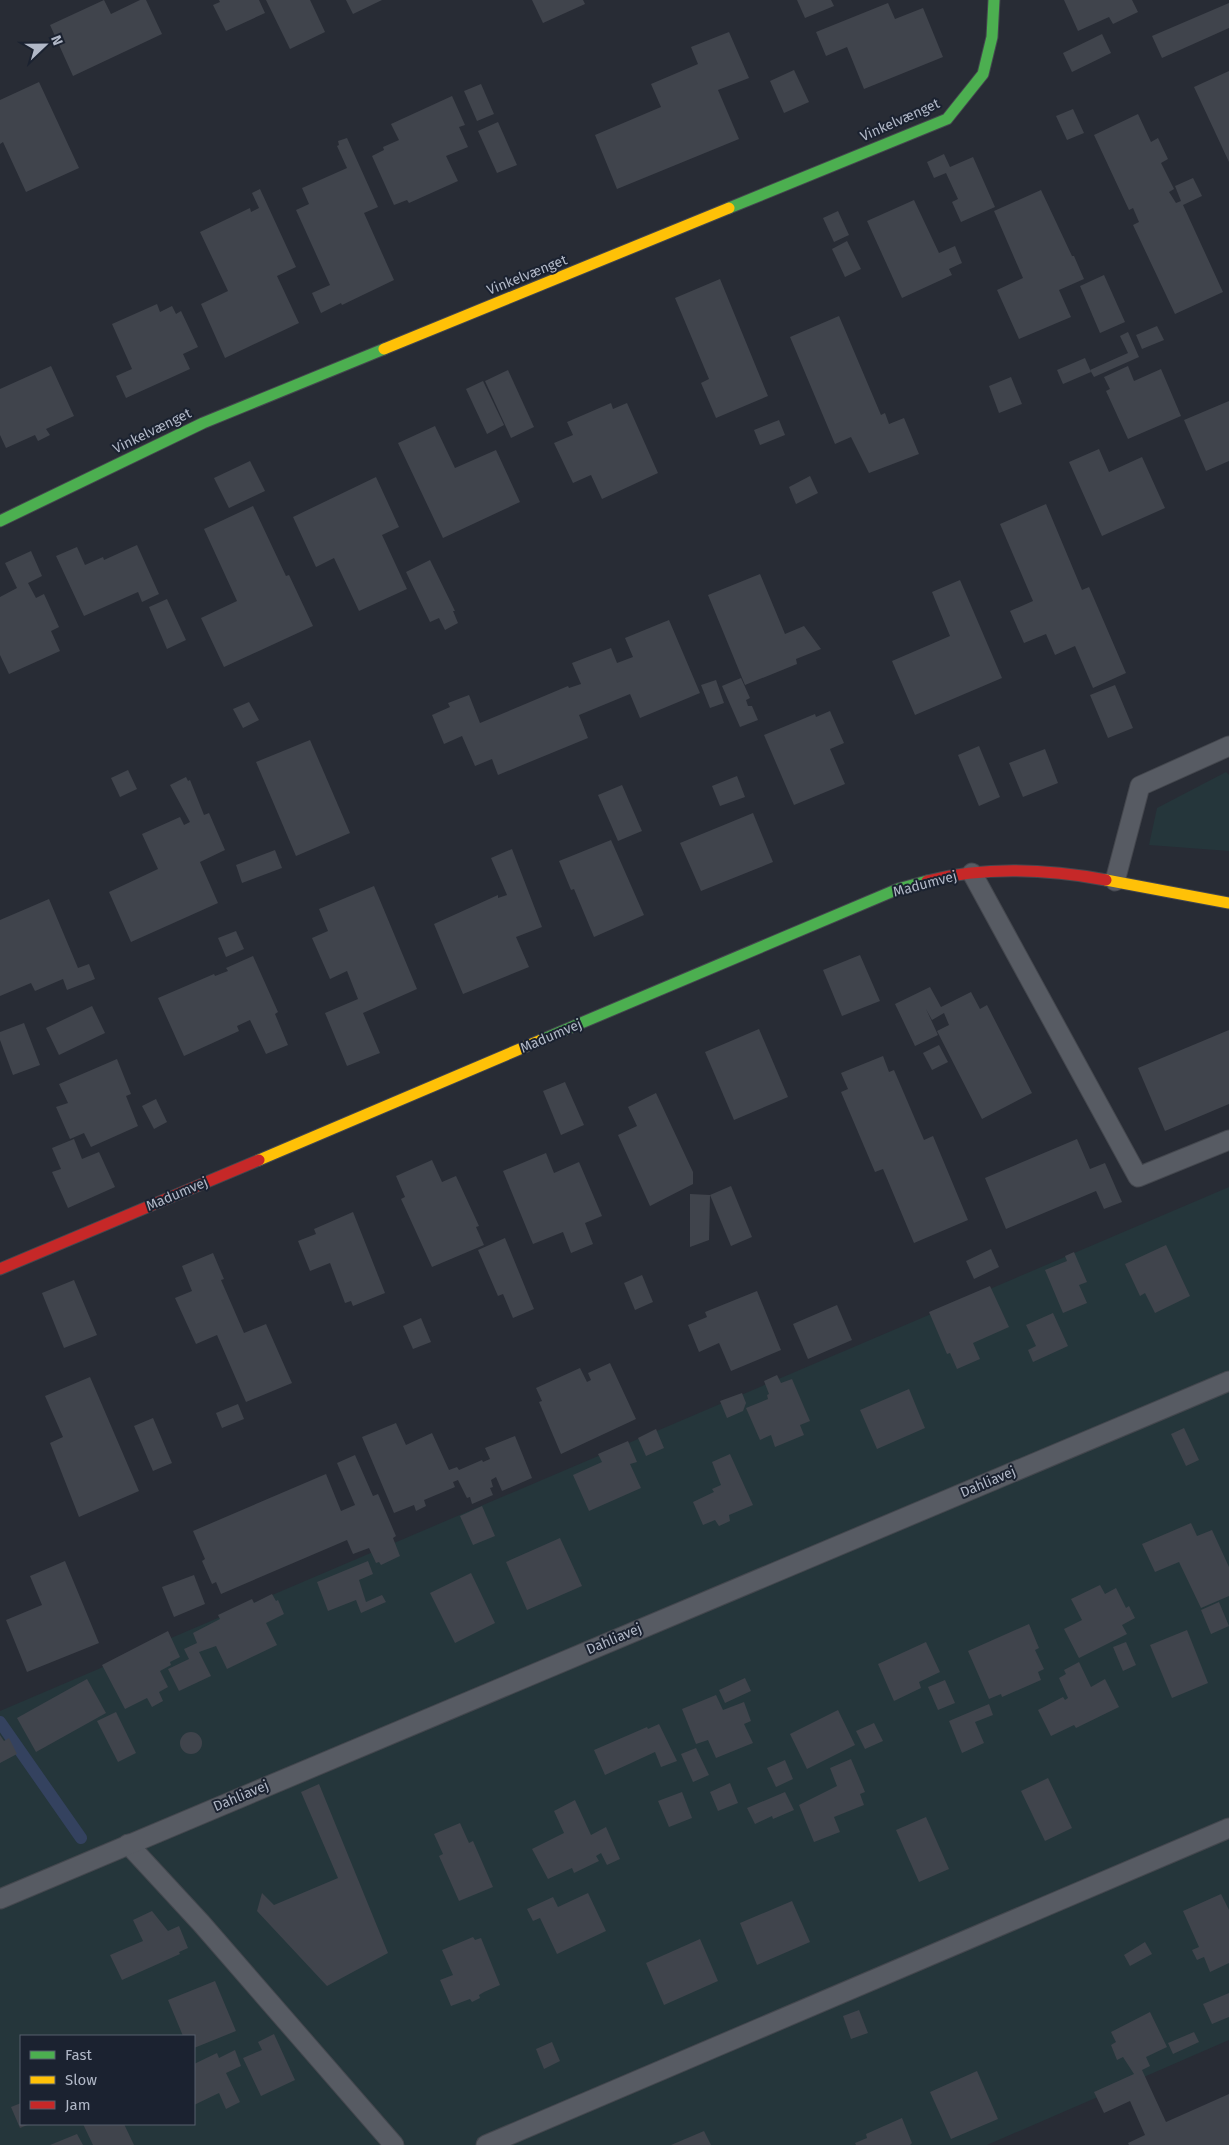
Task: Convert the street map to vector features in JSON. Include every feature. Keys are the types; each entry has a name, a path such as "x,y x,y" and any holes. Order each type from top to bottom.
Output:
{"street":[{"name":"Vinkelvænget","path":"0,521 203,424 947,119 983,74 992,37 994,0"},
{"name":"Madumvej","path":"0,1268 898,890 947,876 986,870 1065,872 1229,902"}],"lane":[{"path":"1115,881 1140,786 1229,746"},
{"path":"972,873 1138,1177 1229,1140"},
{"name":"Dahliavej","path":"0,1899 1229,1380"},
{"path":"486,2145 1229,1828"},
{"path":"128,1844 201,1922 394,2145"}],"shaded area":[{"path":"1226,772 1229,775 1229,851 1149,845 1157,808"},
{"path":"1229,1187 1229,2040 987,2145 0,2145 0,1711"}],"building":[{"path":"104,0 111,14 140,0 146,0 162,34 73,76 50,25"},
{"path":"219,0 259,0 265,13 226,31 213,5 220,2"},
{"path":"266,0 310,0 325,32 290,49"},
{"path":"346,0 382,0 353,14"},
{"path":"532,0 583,0 585,4 543,23"},
{"path":"797,0 831,0 834,6 805,18"},
{"path":"1064,0 1132,0 1138,12 1113,24 1109,17 1078,31"},
{"path":"888,3 895,19 923,8 943,57 864,89 847,47 826,56 816,32"},
{"path":"1229,3 1229,28 1162,58 1152,36"},
{"path":"729,32 749,78 718,90 739,139 617,189 595,135 661,107 651,84 698,64 691,47"},
{"path":"1102,34 1111,53 1072,72 1063,53"},
{"path":"794,70 809,102 784,113 770,81"},
{"path":"1229,71 1229,162 1194,87"},
{"path":"39,82 79,168 26,192 3,142 0,144 0,100"},
{"path":"481,84 494,114 477,121 464,91"},
{"path":"452,96 465,125 459,127 468,147 446,156 458,181 409,203 407,200 394,205 372,156 384,150 383,147 399,140 391,124"},
{"path":"1073,109 1084,133 1067,140 1056,116"},
{"path":"1138,114 1151,142 1158,138 1168,159 1161,163 1174,189 1169,192 1176,203 1181,201 1175,186 1193,178 1202,196 1183,205 1223,292 1175,314 1133,225 1139,222 1133,208 1129,210 1094,135"},
{"path":"498,122 517,165 497,173 478,131"},
{"path":"347,138 378,207 364,213 394,280 321,313 312,293 330,285 296,210 309,204 302,188 347,168 337,146 339,145 338,141"},
{"path":"944,154 950,167 973,157 995,207 961,222 952,202 958,199 946,173 934,178 927,162"},
{"path":"260,189 296,267 277,276 299,323 225,358 201,304 228,291 200,232 250,208 251,212 259,208 252,193"},
{"path":"1041,190 1084,279 1059,290 1071,317 1019,339 997,290 1023,278 994,211"},
{"path":"914,200 939,253 955,246 962,263 949,269 952,275 902,298 867,221"},
{"path":"838,211 849,235 834,242 823,218"},
{"path":"847,241 861,269 845,277 832,249"},
{"path":"1104,275 1125,322 1100,333 1080,286"},
{"path":"720,279 768,396 716,418 701,383 709,379 675,298"},
{"path":"157,304 160,312 172,306 176,314 181,311 198,347 183,354 190,369 126,398 116,376 132,369 112,324"},
{"path":"839,316 881,415 885,413 889,424 904,418 919,454 869,473 851,437 835,444 790,337"},
{"path":"1157,326 1164,340 1142,349 1136,335"},
{"path":"1128,332 1139,357 1094,377 1090,370 1128,353 1120,336"},
{"path":"1085,358 1091,372 1063,384 1057,370"},
{"path":"51,366 74,416 46,429 50,435 38,441 35,435 6,448 0,435 0,389"},
{"path":"1128,366 1134,381 1161,369 1181,416 1128,439 1106,391 1110,389 1104,377"},
{"path":"508,370 534,427 511,438 485,381"},
{"path":"1011,377 1022,404 999,413 989,386"},
{"path":"483,381 504,425 487,434 466,389"},
{"path":"1229,401 1229,461 1206,471 1184,420"},
{"path":"611,403 613,409 627,403 658,473 602,499 591,475 573,483 554,443 573,435 567,422"},
{"path":"779,420 785,435 760,445 754,430"},
{"path":"435,426 455,468 496,450 520,502 443,538 398,443"},
{"path":"1099,449 1109,472 1142,457 1165,508 1102,536 1069,462"},
{"path":"250,461 265,491 229,508 214,478"},
{"path":"810,476 818,493 796,504 789,487"},
{"path":"376,477 399,527 382,535 407,589 359,611 334,558 316,567 293,517"},
{"path":"1046,504 1082,590 1089,587 1126,673 1093,688 1075,646 1055,655 1046,634 1024,643 1010,611 1033,601 1000,524"},
{"path":"253,506 286,576 289,575 313,626 224,667 201,618 237,601 204,529"},
{"path":"137,545 159,594 142,602 138,592 84,616 56,556 77,547 85,565 103,557 104,560"},
{"path":"31,551 42,576 28,583 36,598 44,594 59,627 51,631 60,651 9,674 0,655 0,597 17,588 5,563"},
{"path":"430,560 455,611 453,611 458,623 445,630 439,618 430,622 406,572"},
{"path":"760,574 785,634 804,626 821,649 796,659 797,664 745,685 708,595"},
{"path":"960,580 1002,678 915,715 892,661 950,636 932,592"},
{"path":"167,599 186,640 167,649 149,607"},
{"path":"669,620 700,693 640,718 630,694 579,715 588,738 498,775 492,759 475,766 462,736 444,744 432,715 450,707 448,703 469,695 480,723 568,686 569,688 581,684 572,663 611,648 617,663 633,657 625,638"},
{"path":"741,678 750,698 746,700 748,706 752,706 758,720 740,727 722,686"},
{"path":"716,680 724,703 710,708 701,685"},
{"path":"1115,685 1133,728 1108,738 1090,695"},
{"path":"249,702 259,720 243,728 233,709"},
{"path":"830,711 844,743 830,749 845,784 794,805 764,735 815,714 816,717"},
{"path":"310,740 350,833 296,856 256,762"},
{"path":"979,746 1000,797 979,806 958,755"},
{"path":"1045,749 1058,783 1023,797 1009,763"},
{"path":"128,770 137,789 120,797 111,778"},
{"path":"737,776 745,797 720,806 712,786"},
{"path":"186,777 188,781 190,780 204,815 209,813 225,850 200,862 218,903 131,942 109,892 158,869 142,834 180,817 184,825 190,822 170,785"},
{"path":"622,785 642,831 618,841 598,795"},
{"path":"753,813 773,862 701,891 680,843"},
{"path":"611,840 644,915 594,937 574,889 571,890 559,861"},
{"path":"512,849 542,927 516,937 529,967 463,994 434,924 498,895 498,898 507,895 491,858"},
{"path":"275,850 282,868 242,883 236,865"},
{"path":"374,886 417,989 363,1013 380,1053 347,1066 325,1013 358,999 347,971 330,979 312,938 328,931 319,909"},
{"path":"49,899 78,968 89,964 95,979 67,990 63,979 35,991 31,983 0,996 0,920"},
{"path":"236,931 244,949 226,957 218,938"},
{"path":"860,955 880,1001 842,1016 823,970"},
{"path":"253,956 278,1012 275,1014 288,1045 266,1054 250,1020 237,1026 239,1031 184,1056 158,998 214,974 215,976 228,971 226,968"},
{"path":"930,987 941,1007 971,992 980,1009 987,1005 1032,1093 982,1119 937,1031 949,1025 944,1013 932,1020 926,1009 938,1035 915,1046 895,1004"},
{"path":"92,1006 105,1033 59,1055 46,1028"},
{"path":"24,1023 40,1065 13,1075 0,1040 0,1032"},
{"path":"759,1029 788,1097 734,1120 705,1052"},
{"path":"1229,1030 1229,1104 1165,1131 1138,1068"},
{"path":"939,1045 948,1062 932,1070 923,1053"},
{"path":"883,1056 889,1072 894,1070 924,1140 933,1136 968,1220 914,1243 883,1169 875,1172 841,1092 848,1089 841,1073"},
{"path":"117,1059 131,1094 126,1096 138,1126 91,1147 84,1133 70,1139 56,1107 68,1103 59,1084"},
{"path":"565,1082 584,1125 561,1135 543,1091"},
{"path":"656,1093 693,1172 693,1184 650,1206 618,1135 637,1126 628,1107"},
{"path":"156,1099 167,1122 154,1129 142,1106"},
{"path":"74,1139 82,1159 99,1152 115,1187 68,1208 52,1172 61,1169 52,1148"},
{"path":"1077,1139 1090,1169 1105,1163 1122,1202 1104,1209 1096,1191 1006,1229 985,1178"},
{"path":"546,1153 554,1173 579,1162 602,1216 585,1223 593,1244 571,1253 563,1232 533,1244 503,1171"},
{"path":"432,1160 442,1182 456,1176 479,1226 476,1227 484,1245 432,1267 401,1199 405,1197 396,1176"},
{"path":"731,1186 752,1237 731,1246 710,1195"},
{"path":"690,1194 710,1195 709,1240 690,1247"},
{"path":"353,1212 385,1293 353,1306 351,1301 345,1303 330,1263 310,1271 298,1241 316,1234 314,1229"},
{"path":"505,1238 534,1309 513,1318 503,1294 498,1296 478,1250"},
{"path":"1166,1245 1190,1296 1155,1313 1145,1293 1140,1296 1125,1264"},
{"path":"991,1249 999,1267 974,1279 966,1261"},
{"path":"1074,1252 1087,1282 1079,1285 1087,1303 1063,1313 1045,1270 1067,1261 1065,1256"},
{"path":"213,1253 224,1279 221,1280 244,1333 266,1324 292,1383 246,1402 217,1335 196,1344 175,1298 192,1291 182,1266"},
{"path":"642,1275 653,1302 635,1310 624,1283"},
{"path":"74,1280 97,1335 64,1348 42,1293"},
{"path":"990,1286 1009,1327 973,1343 980,1359 957,1369 950,1353 947,1354 929,1312"},
{"path":"757,1291 781,1350 731,1371 719,1343 699,1352 688,1325 707,1317 705,1312"},
{"path":"837,1305 852,1340 808,1359 793,1324"},
{"path":"1053,1313 1068,1346 1033,1362 1028,1350 1036,1346 1026,1325"},
{"path":"421,1318 431,1342 413,1349 403,1326"},
{"path":"610,1363 636,1419 561,1454 539,1402 542,1401 536,1388 580,1368 587,1382 591,1380 588,1373"},
{"path":"777,1375 781,1383 792,1379 810,1421 800,1425 804,1435 775,1447 771,1435 760,1440 746,1408 768,1399 767,1395 769,1394 764,1381"},
{"path":"90,1377 139,1491 79,1517 50,1443 63,1437 45,1396"},
{"path":"909,1389 925,1428 877,1449 860,1410"},
{"path":"742,1393 746,1403 743,1411 727,1418 720,1401"},
{"path":"238,1404 244,1419 222,1428 216,1413"},
{"path":"153,1418 172,1463 153,1471 134,1426"},
{"path":"396,1423 406,1445 432,1433 449,1470 457,1467 459,1470 482,1460 483,1462 490,1459 485,1448 515,1436 532,1478 502,1491 496,1477 491,1480 493,1487 490,1488 493,1495 472,1504 470,1497 467,1498 458,1480 453,1482 455,1487 424,1500 426,1506 416,1511 414,1505 394,1513 362,1437"},
{"path":"1184,1428 1199,1460 1186,1466 1171,1434"},
{"path":"656,1429 664,1448 646,1456 638,1438"},
{"path":"628,1441 637,1462 630,1464 641,1488 589,1511 573,1475 602,1462 598,1454"},
{"path":"730,1454 753,1505 729,1515 730,1521 719,1526 715,1520 703,1525 693,1502 714,1492 712,1489 721,1485 712,1462"},
{"path":"355,1455 373,1496 378,1494 396,1536 393,1538 400,1556 381,1565 379,1562 376,1563 369,1548 353,1554 347,1540 221,1594 216,1582 212,1584 202,1561 205,1559 193,1531 326,1474 341,1511 355,1505 337,1463"},
{"path":"482,1506 495,1536 473,1545 460,1516"},
{"path":"1191,1523 1197,1536 1212,1530 1229,1567 1229,1596 1201,1608 1179,1562 1155,1572 1142,1544"},
{"path":"560,1538 582,1586 527,1610 506,1562"},
{"path":"65,1561 99,1643 27,1672 6,1620 42,1605 30,1576"},
{"path":"368,1561 373,1574 359,1580 366,1602 382,1595 386,1602 361,1613 356,1600 328,1611 317,1582"},
{"path":"471,1573 495,1623 455,1643 430,1593"},
{"path":"194,1575 205,1604 174,1617 162,1587"},
{"path":"1100,1585 1105,1594 1116,1588 1126,1608 1129,1606 1135,1618 1122,1625 1127,1634 1079,1658 1064,1629 1082,1620 1071,1599"},
{"path":"272,1594 276,1601 278,1600 284,1614 266,1623 277,1645 227,1669 216,1646 199,1652 211,1676 179,1691 168,1669 189,1659 184,1649 197,1643 193,1633 220,1619 218,1615 252,1599 254,1603"},
{"path":"1219,1602 1229,1626 1211,1634 1201,1610"},
{"path":"1029,1624 1039,1648 1035,1650 1044,1669 1038,1672 1041,1680 1002,1697 1001,1694 989,1699 968,1651"},
{"path":"1187,1630 1208,1683 1172,1698 1150,1645"},
{"path":"168,1631 180,1657 170,1662 171,1665 160,1671 168,1687 159,1692 163,1701 152,1707 147,1698 125,1709 102,1665"},
{"path":"926,1642 940,1672 919,1682 921,1688 894,1701 878,1664"},
{"path":"1126,1642 1136,1665 1123,1671 1113,1647"},
{"path":"1079,1662 1091,1687 1105,1679 1119,1707 1076,1728 1074,1725 1051,1736 1038,1710 1063,1697 1065,1700 1068,1698 1059,1678 1066,1674 1064,1670"},
{"path":"745,1678 751,1691 725,1703 719,1690"},
{"path":"87,1679 106,1713 36,1752 17,1718"},
{"path":"945,1680 955,1703 938,1710 928,1687"},
{"path":"716,1695 723,1710 744,1702 751,1721 744,1724 753,1743 716,1758 708,1740 696,1744 682,1709"},
{"path":"989,1704 993,1715 975,1722 984,1743 962,1753 949,1721"},
{"path":"838,1710 855,1745 807,1769 790,1734"},
{"path":"116,1712 136,1753 118,1762 97,1721"},
{"path":"874,1723 883,1741 865,1749 856,1731"},
{"path":"659,1724 677,1761 661,1767 655,1752 605,1775 594,1750 647,1727 648,1729"},
{"path":"191,1732 199,1735 202,1743 199,1751 191,1754 183,1751 180,1743 183,1735"},
{"path":"0,1735 4,1741 9,1738 17,1754 0,1763"},
{"path":"696,1748 709,1775 693,1782 681,1754"},
{"path":"851,1759 865,1792 860,1794 864,1805 834,1817 840,1832 814,1842 799,1805 837,1786 830,1768"},
{"path":"785,1760 793,1779 776,1787 767,1768"},
{"path":"1048,1778 1072,1828 1045,1841 1021,1791"},
{"path":"730,1783 738,1803 718,1811 710,1792"},
{"path":"319,1784 388,1953 327,1986 257,1911 262,1893 274,1905 338,1878 301,1792"},
{"path":"682,1792 692,1818 669,1827 658,1801"},
{"path":"785,1792 794,1810 773,1819 772,1816 755,1824 747,1808"},
{"path":"575,1800 591,1835 606,1827 620,1859 607,1865 601,1853 596,1856 599,1861 574,1873 572,1868 548,1879 532,1849 564,1833 554,1811"},
{"path":"926,1817 949,1869 919,1882 896,1830"},
{"path":"460,1823 469,1843 473,1841 493,1887 459,1901 439,1856 443,1854 434,1834"},
{"path":"588,1893 606,1931 557,1954 540,1918 533,1921 527,1909 553,1897 558,1907"},
{"path":"1221,1894 1229,1910 1229,1963 1210,1972 1204,1957 1197,1960 1192,1950 1199,1947 1183,1911"},
{"path":"792,1901 810,1942 757,1965 740,1923"},
{"path":"152,1911 168,1931 179,1926 188,1948 179,1952 180,1954 122,1980 110,1955 143,1941 133,1920"},
{"path":"473,1937 475,1940 481,1938 500,1985 479,1995 480,1998 472,2002 470,1999 451,2006 440,1980 453,1975 442,1950"},
{"path":"700,1939 718,1981 664,2005 646,1963"},
{"path":"1145,1942 1152,1954 1130,1966 1124,1955"},
{"path":"215,1981 236,2031 195,2048 195,2035 183,2035 168,2000"},
{"path":"1229,1993 1229,2017 1212,2024 1203,2004"},
{"path":"859,2010 868,2033 851,2039 843,2016"},
{"path":"1150,2012 1167,2047 1146,2057 1150,2066 1142,2070 1166,2122 1229,2094 1229,2145 1129,2145 1128,2143 1145,2135 1130,2101 1104,2113 1094,2092 1134,2074 1123,2057 1117,2060 1111,2045 1116,2042 1111,2032"},
{"path":"1194,2032 1199,2042 1173,2054 1168,2043"},
{"path":"274,2034 295,2080 261,2096 243,2058 262,2050 258,2042"},
{"path":"552,2042 560,2061 544,2069 536,2049"},
{"path":"235,2050 241,2066 226,2073 240,2102 226,2109 219,2093 195,2105 195,2064 217,2053 219,2058"},
{"path":"977,2071 998,2119 951,2139 930,2092"},
{"path":"20,2103 20,2125 28,2125 20,2128 11,2107"},
{"path":"902,2118 912,2143 910,2145 856,2145 855,2143 867,2138 866,2134"},
{"path":"83,2125 124,2125 134,2145 93,2145"},
{"path":"704,2131 711,2145 671,2145"},
{"path":"77,2134 83,2145 50,2145"}],"waterway":[{"path":"0,1722 81,1838"}],"traffic: fast":[{"path":"729,208 947,119 983,74 992,37 994,0"},
{"path":"0,521 203,423 384,349"},
{"path":"541,1040 898,889 927,881"}],"traffic: slow":[{"path":"384,349 729,208"},
{"path":"1106,880 1229,903"},
{"path":"259,1160 541,1040"}],"traffic: jam":[{"path":"927,881 949,876 994,871 1061,873 1106,880"},
{"path":"0,1269 259,1160"}]}
